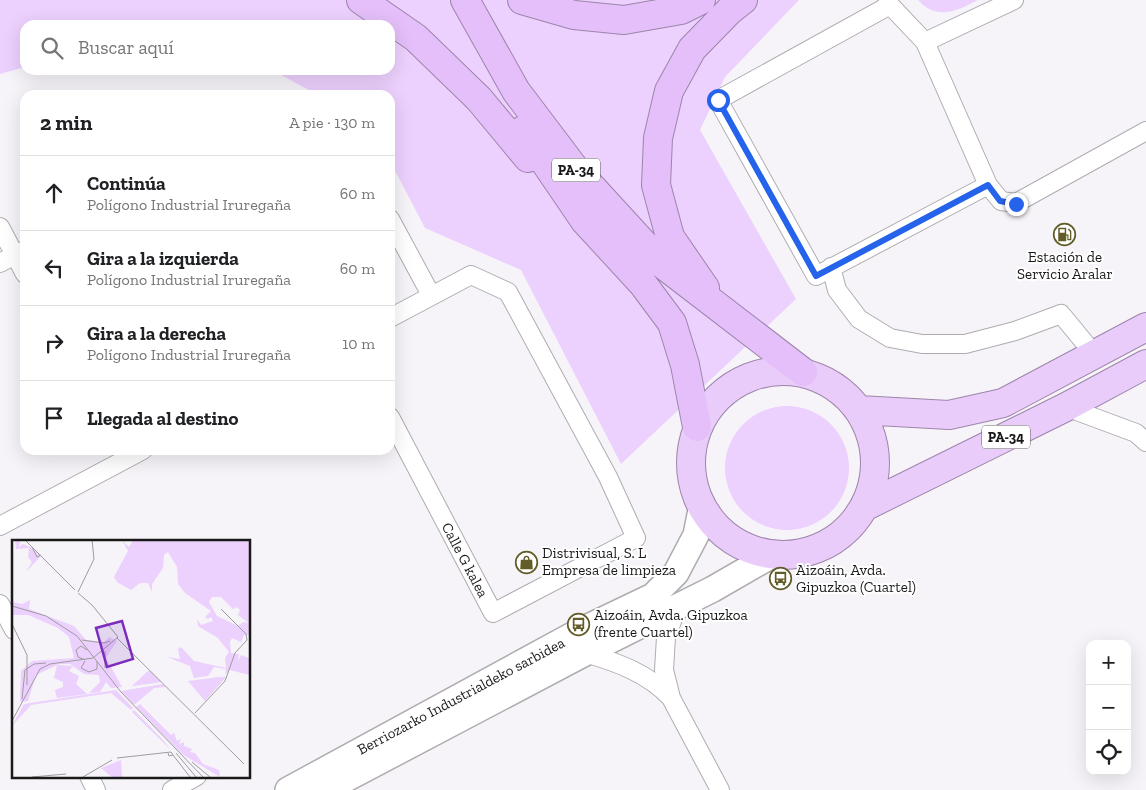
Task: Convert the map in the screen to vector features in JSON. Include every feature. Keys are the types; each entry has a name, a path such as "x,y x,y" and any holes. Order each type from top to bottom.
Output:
{"highway":[{"path":"361,0 390,20"},
{"name":"PA-34","path":"445,0 457,25 499,94 585,221 643,284 672,323 685,365 697,427"},
{"name":"PA-34","path":"465,0 516,91 575,169 661,263 722,312 803,372 824,380 843,392 859,410 870,432 875,457 873,483 864,507 848,529 826,545 800,554 772,555 747,548 725,535 701,510 694,488 690,457 697,427 715,400 740,381 771,371 803,372"},
{"path":"522,0 574,15 624,20 681,10 701,0"},
{"path":"722,312 670,237 656,185 658,138 669,91 692,49 729,11 743,0"},
{"path":"395,23 416,38 480,99 518,147 585,221"},
{"name":"PA-34","path":"859,410 949,415 1003,404 1146,328"},
{"name":"PA-34","path":"864,507 1066,407 1146,364"}],"main road":[{"name":"Berriozarko Industrialdeko sarbidea","path":"288,790 582,630 652,596 676,573 696,535 701,510"},
{"name":"Berriozarko Industrialdeko sarbidea","path":"325,790 584,653 713,589 772,555"}],"street":[{"path":"925,42 1014,0"},
{"path":"988,185 816,276 718,100 889,3 925,42 988,185 1000,201 1016,204 1146,131"},
{"path":"0,227 13,256 20,266"},
{"path":"395,228 431,295 395,315"},
{"path":"831,267 837,290 859,319 890,338 922,344 965,344 1015,331 1061,314 1094,354"},
{"name":"Calle G kalea","path":"395,427 493,613 636,538 608,477 508,292 470,276 431,295"},
{"path":"1066,407 1136,433 1146,442"},
{"path":"0,526 121,455"},
{"path":"0,604 12,626"},
{"path":"670,698 664,670 664,654 666,637 678,605"},
{"path":"584,653 616,662 661,687 670,698 720,790"},
{"path":"90,778 96,790"},
{"path":"172,790 193,778"}],"shaded area":[{"path":"0,0 799,0 725,77 700,130 796,299 621,464 521,270 425,228 395,171 395,90 309,90 281,75 395,75 395,20 20,20 20,68 0,74"},
{"path":"918,0 978,0 962,8 940,12 932,10"},
{"path":"787,406 811,410 831,424 845,444 849,468 845,492 831,512 811,526 787,530 763,526 743,512 729,492 725,468 729,444 743,424 763,410"}],"place":[{"name":"Estación de Servicio Aralar","path":"1065,234"},
{"name":"Distrivisual, S. L Empresa de limpieza","path":"526,562"},
{"name":"Aizoáin, Avda. Gipuzkoa (Cuartel)","path":"780,579"},
{"name":"Aizoáin, Avda. Gipuzkoa (frente Cuartel)","path":"578,624"}],"route":[{"path":"718,100 816,276 988,185 1000,201 1016,204"}]}
